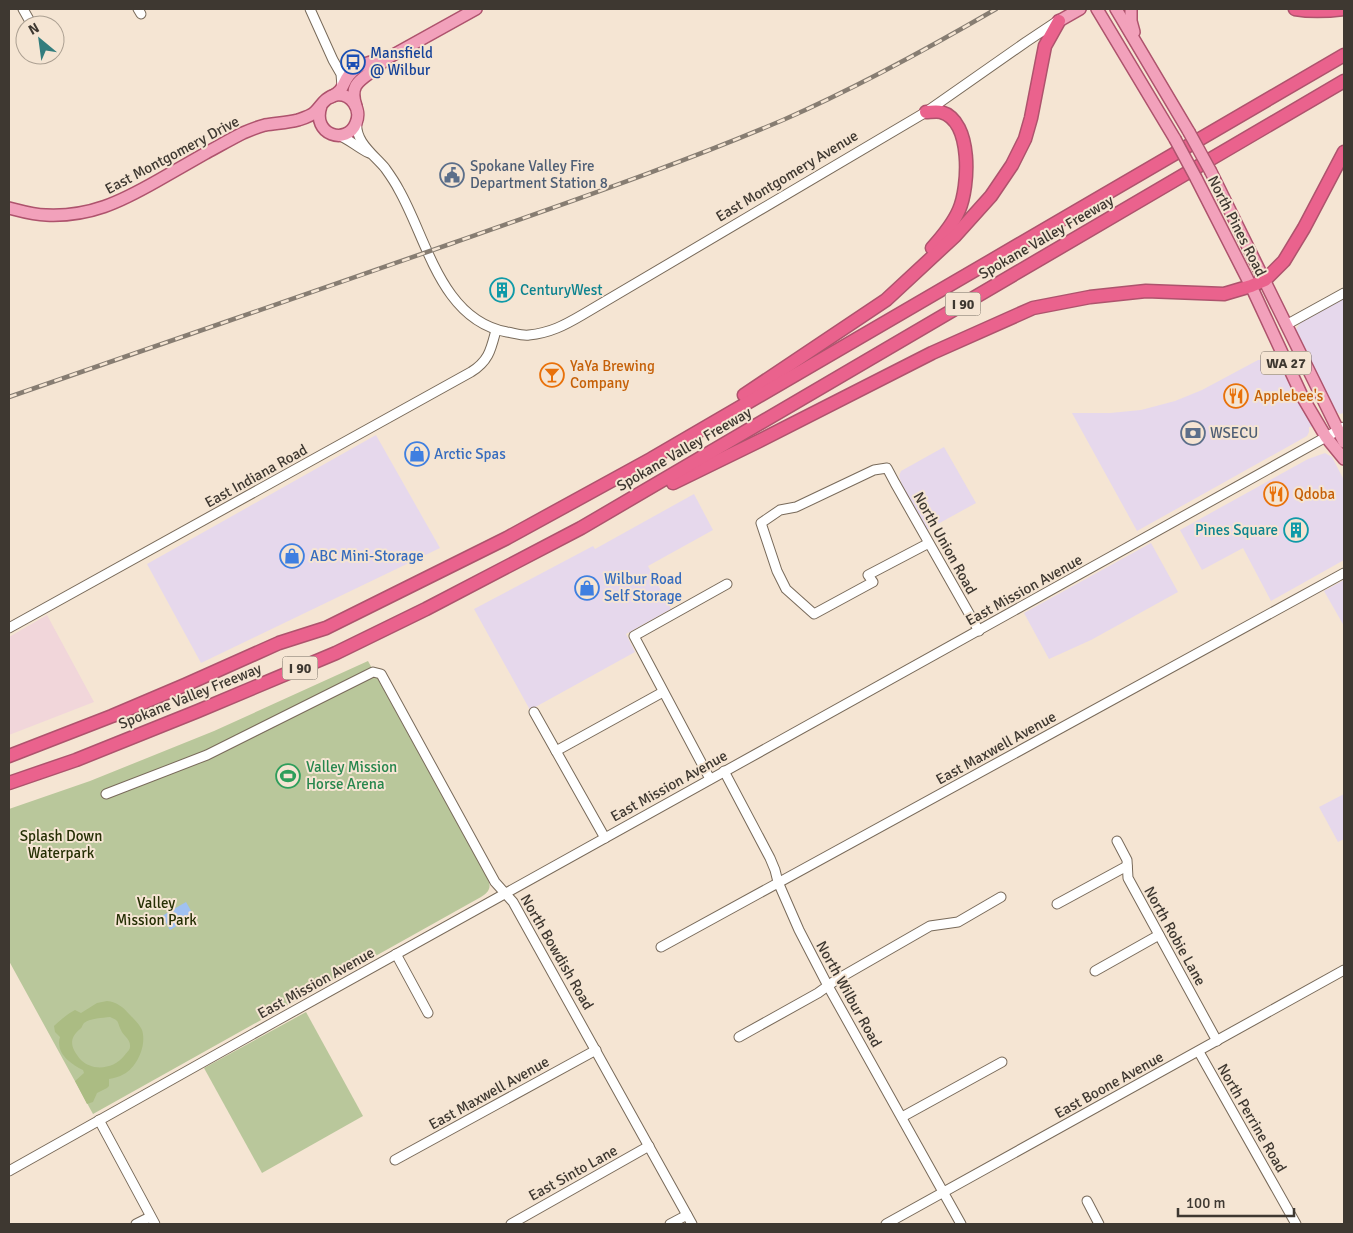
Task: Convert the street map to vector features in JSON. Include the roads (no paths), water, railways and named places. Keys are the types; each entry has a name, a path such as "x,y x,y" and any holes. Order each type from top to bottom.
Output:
{"highway":[{"path":"1295,9 1330,11 1344,9"},
{"path":"651,458 886,300 955,236 991,196 1012,166 1025,139 1045,46 1059,20"},
{"name":"Spokane Valley Freeway","path":"9,756 112,716 279,643 326,628 507,538 651,458 1344,55"},
{"name":"Spokane Valley Freeway","path":"9,783 76,760 172,722 336,653 581,528 1344,81"},
{"path":"886,300 941,238 959,211 964,196 967,163 958,127 954,121 942,112 926,112"},
{"path":"581,528 759,441 932,352 1033,308 1090,296 1146,291 1224,294 1265,280 1284,261 1304,228 1344,152"}],"main road":[{"path":"386,58 356,85 353,96 358,120 355,126 350,131 338,135 331,134 325,130 318,119 320,106 325,100 342,90 351,74 371,62 386,58 476,9"},
{"path":"1059,20 1071,9"},
{"name":"East Montgomery Avenue","path":"1059,20 1080,9"},
{"name":"North Pines Road","path":"1098,9 1196,178 1251,286 1304,398 1326,437 1344,459"},
{"name":"North Pines Road","path":"1116,9 1190,132 1286,325 1342,428 1344,442"},
{"path":"1131,9 1131,21 1137,44"},
{"path":"330,97 336,95 349,98 357,108"},
{"name":"East Montgomery Drive","path":"9,208 28,213 71,215 101,208 124,199 236,136 258,127 291,122 310,115 320,106"},
{"name":"East Montgomery Drive","path":"291,122 325,130"}],"street":[{"path":"310,9 342,79 342,90"},
{"name":"East Montgomery Avenue","path":"496,330 528,335 558,328 926,112 1059,20"},
{"path":"336,65 351,74"},
{"path":"358,120 357,130 359,136 372,155 384,167 403,197 427,252 441,278 457,302 473,318 496,330"},
{"path":"338,135 372,155"},
{"path":"1286,325 1344,294"},
{"name":"East Indiana Road","path":"9,628 471,372 484,363 487,358 496,330"},
{"name":"East Mission Avenue","path":"9,1171 1342,428"},
{"name":"North Union Road","path":"929,543 868,575 873,582 814,614 786,589 777,571 761,523 780,510 796,506 874,470 887,468 979,631"},
{"name":"East Maxwell Avenue","path":"660,947 1344,572"},
{"path":"710,779 634,636 727,584"},
{"name":"North Bowdish Road","path":"106,794 207,755 373,672 378,672 388,684 495,882 514,902 692,1224"},
{"path":"556,751 663,692"},
{"path":"534,712 605,838"},
{"name":"North Wilbur Road","path":"724,771 776,870 778,882 799,930 828,986 962,1224"},
{"name":"North Robie Lane","path":"1117,841 1127,860 1128,878 1217,1041"},
{"path":"1057,904 1127,866"},
{"path":"739,1037 818,993 836,980 930,926 958,922 1001,897"},
{"path":"1095,971 1159,935"},
{"path":"396,954 428,1013"},
{"name":"East Boone Avenue","path":"886,1224 1344,970"},
{"name":"East Maxwell Avenue","path":"395,1160 596,1050"},
{"name":"North Perrine Road","path":"1198,1052 1296,1224"},
{"path":"902,1117 1002,1062"},
{"path":"100,1120 152,1220 136,1224"},
{"name":"East Sinto Lane","path":"511,1224 649,1146"},
{"path":"1087,1201 1099,1224"},
{"path":"670,1224 687,1215"}],"water":[{"path":"186,902 194,916 170,930 162,916"}],"railway":[{"path":"9,397 453,243 701,153 783,120 837,95 918,53 996,9"}],"place":[{"name":"Mansfield @ Wilbur","path":"353,62"},
{"name":"Spokane Valley Fire Department Station 8","path":"452,175"},
{"name":"CenturyWest","path":"502,290"},
{"name":"YaYa Brewing Company","path":"552,375"},
{"name":"Applebee's","path":"1236,396"},
{"name":"WSECU","path":"1193,433"},
{"name":"Arctic Spas","path":"417,454"},
{"name":"Qdoba","path":"1276,494"},
{"name":"Pines Square","path":"1296,530"},
{"name":"ABC Mini-Storage","path":"292,556"},
{"name":"Wilbur Road Self Storage","path":"587,588"},
{"name":"Valley Mission Horse Arena","path":"288,776"}],"park label":[{"name":"Splash Down Waterpark","path":"61,844"},
{"name":"Valley Mission Park","path":"156,912"}]}
